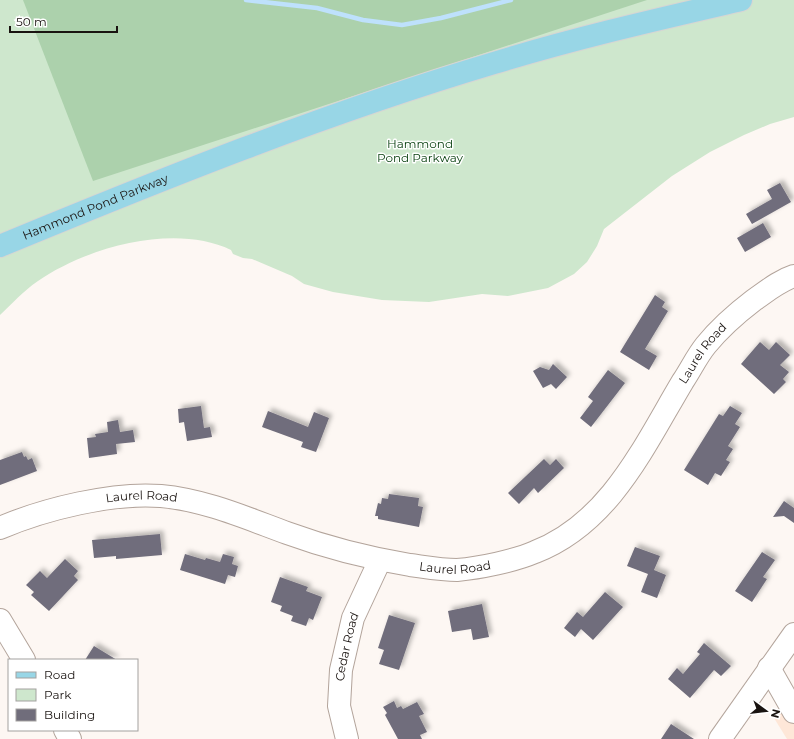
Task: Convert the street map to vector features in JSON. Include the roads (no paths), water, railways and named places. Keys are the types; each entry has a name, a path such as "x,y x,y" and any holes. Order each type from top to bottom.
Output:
{"main road":[{"name":"Hammond Pond Parkway","path":"0,246 169,176 376,101 494,62 658,19 741,0"}],"street":[{"name":"Laurel Road","path":"0,528 18,520 50,510 112,498 160,496 220,508 346,553 380,560 457,570 482,566 535,552 569,536 594,516 611,496 706,345 742,309 782,280 794,276"},
{"name":"Cedar Road","path":"347,739 339,706 341,670 353,618 380,560"},
{"path":"0,620 23,659"},
{"path":"720,739 794,634"},
{"path":"769,668 794,712"}],"waterway":[{"path":"246,0 317,8 363,20 402,25 441,18 511,0"}]}
